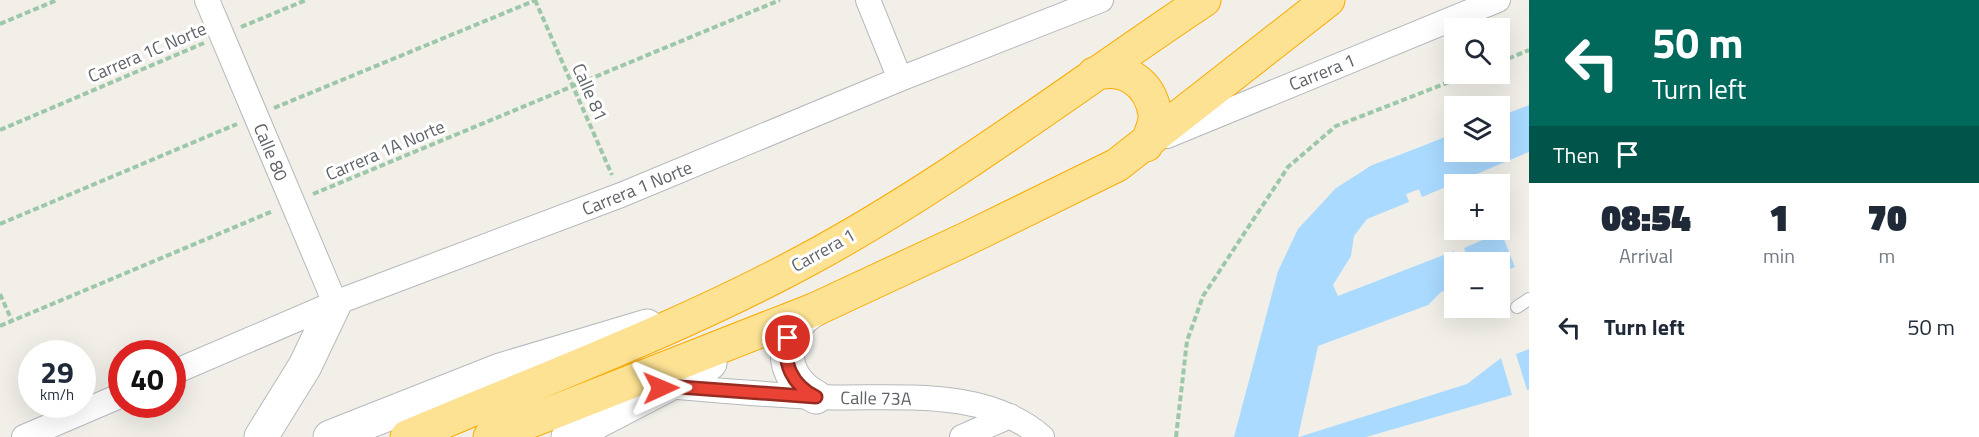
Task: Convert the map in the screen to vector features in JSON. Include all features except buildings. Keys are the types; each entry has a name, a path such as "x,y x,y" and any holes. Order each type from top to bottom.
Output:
{"highway":[{"name":"Carrera 1","path":"407,437 717,305 805,261 897,208 1204,0"},
{"name":"Carrera 1","path":"490,437 566,421 816,309 1107,170 1146,145 1328,0"},
{"path":"1283,38 1349,0"},
{"path":"1094,74 1103,71 1123,72 1132,76 1146,90 1155,115 1146,145"}],"street":[{"name":"Calle 80","path":"207,0 335,303"},
{"path":"868,0 900,79"},
{"name":"Carrera 1 Norte","path":"186,367 335,303 621,195 900,79 1101,0"},
{"name":"Carrera 1","path":"1146,145 1498,0"},
{"path":"261,437 305,366 335,303"},
{"path":"330,437 500,370 717,305"},
{"path":"566,421 666,386 816,309"},
{"path":"816,309 806,314 793,328 786,348 786,358 799,386 816,397"},
{"name":"Calle 73A","path":"666,386 816,397 961,402 1010,416 1042,437"},
{"path":"24,437 108,401"},
{"path":"962,437 1010,416"}],"lane":[{"path":"1517,307 1529,299"}],"path":[{"path":"0,24 57,0"},
{"name":"Carrera 1C Norte","path":"0,130 306,0"},
{"name":"Calle 81","path":"534,0 621,195"},
{"name":"Carrera 1A Norte","path":"0,326 780,0"},
{"path":"1510,58 1529,50"},
{"path":"1176,437 1187,341 1203,296 1288,167 1336,126 1444,84"},
{"path":"0,294 12,321"}],"water":[{"path":"1529,105 1529,152 1510,160 1510,112"},
{"path":"1444,137 1444,162 1505,162 1477,174 1444,174 1444,188 1422,197 1405,153"},
{"path":"1392,158 1409,202 1367,219 1354,236 1351,256 1333,285 1338,296 1444,255 1444,291 1428,305 1318,346 1298,437 1234,437 1278,271 1298,229 1336,188 1371,166"},
{"path":"1482,240 1504,240 1509,252 1465,252 1464,248"},
{"path":"1510,254 1515,267 1510,269"},
{"path":"1529,349 1529,390 1527,390 1516,354"},
{"path":"1501,358 1512,395 1366,437 1299,437 1467,384"}],"waterway":[{"path":"1353,202 1380,183 1444,159"}],"route":[{"path":"661,388 666,386 816,397 806,392 792,377 786,358 788,338"}]}
